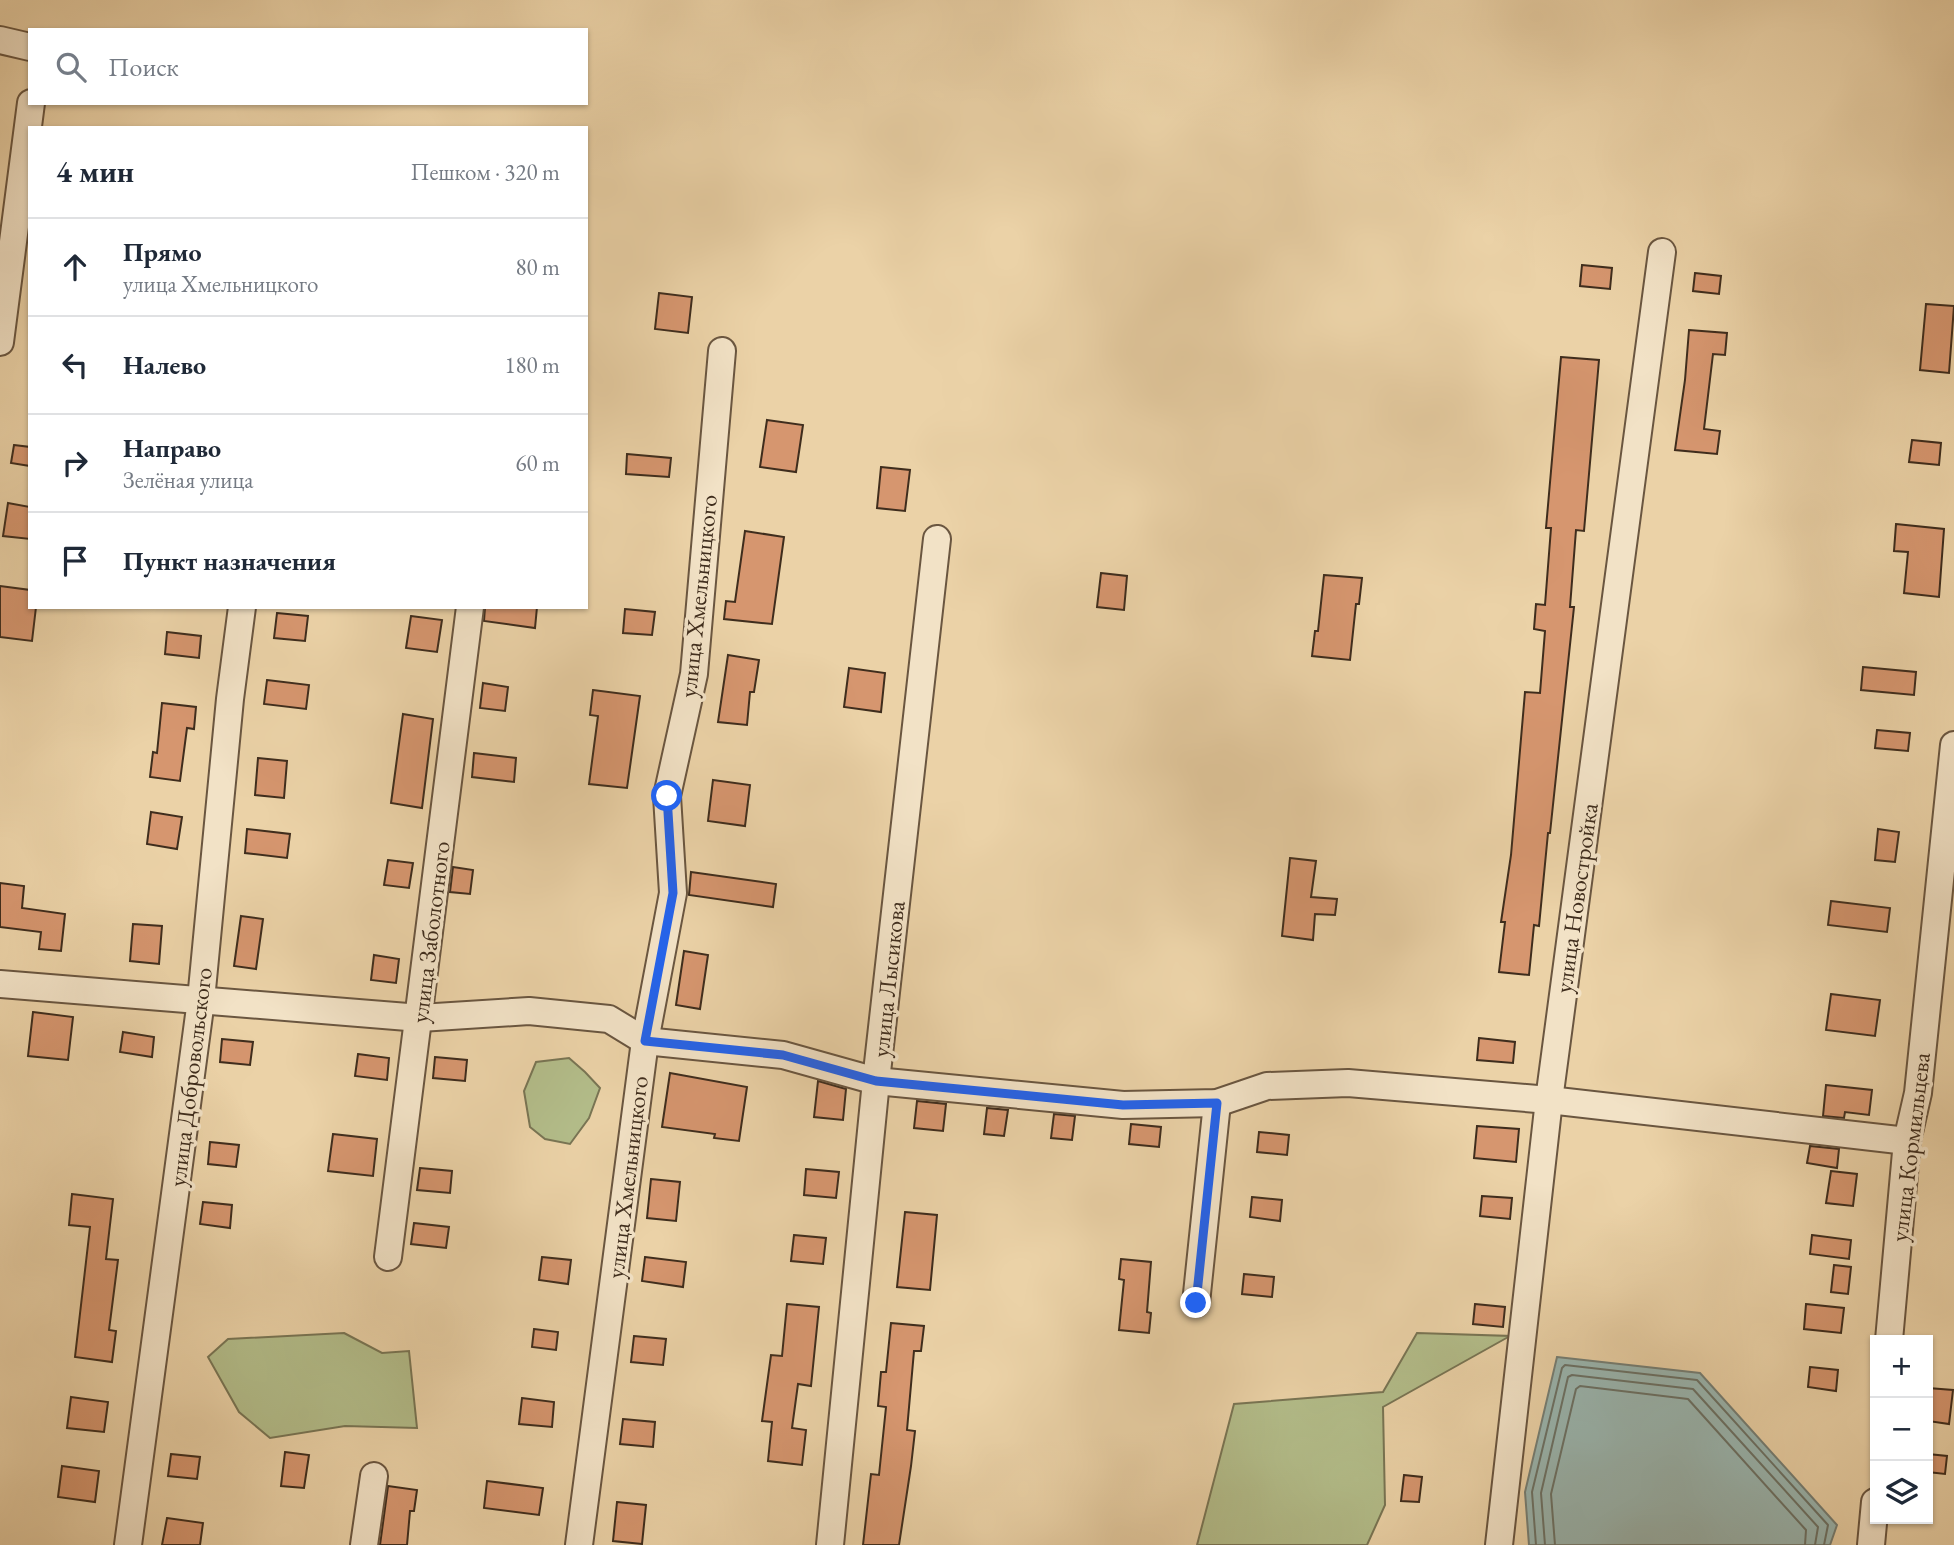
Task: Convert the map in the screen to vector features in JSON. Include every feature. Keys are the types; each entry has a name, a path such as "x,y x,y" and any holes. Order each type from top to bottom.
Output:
{"street":[{"path":"0,40 28,47"},
{"path":"28,126 31,105"},
{"path":"0,342 28,126"},
{"name":"улица Новостройка","path":"1499,1545 1549,1100 1662,251"},
{"name":"улица Хмельницкого","path":"579,1545 645,1041 673,893 667,796 694,674 722,351"},
{"name":"улица Лысикова","path":"830,1545 876,1081 937,538"},
{"name":"улица Добровольского","path":"128,1545 201,1000 230,699 242,609"},
{"name":"улица Заболотного","path":"388,1256 470,609"},
{"name":"улица Кормильцева","path":"1889,1335 1907,1141 1919,1093 1954,745"},
{"path":"0,984 420,1018 528,1011 609,1019 645,1041 783,1055 876,1081 1123,1105 1217,1103 1267,1086 1348,1083 1549,1100 1907,1141"},
{"path":"1196,1303 1217,1103"},
{"path":"364,1545 374,1476"},
{"path":"1871,1545 1873,1524"}],"green space":[{"path":"569,1058 600,1088 589,1118 570,1144 545,1139 530,1127 524,1091 536,1062"},
{"path":"344,1333 382,1353 409,1351 417,1428 345,1426 270,1438 239,1412 208,1357 228,1339"},
{"path":"1417,1333 1510,1336 1383,1407 1385,1505 1367,1545 1197,1545 1234,1404 1383,1392"}],"water":[{"path":"1557,1357 1700,1373 1837,1525 1830,1545 1529,1545 1525,1492"}],"building":[{"path":"1582,265 1612,268 1610,289 1580,286"},
{"path":"1695,273 1721,276 1719,294 1693,291"},
{"path":"659,293 692,297 688,333 655,329"},
{"path":"1926,304 1954,306 1949,373 1920,370"},
{"path":"1689,330 1727,333 1725,355 1713,354 1704,429 1720,431 1717,454 1675,450"},
{"path":"1561,357 1599,360 1584,531 1576,530 1570,607 1574,607 1550,833 1539,926 1534,925 1529,975 1499,972 1505,922 1501,922 1511,855 1525,692 1540,693 1545,631 1534,629 1536,604 1545,605 1551,528 1546,528"},
{"path":"767,420 803,425 796,472 760,467"},
{"path":"1912,440 1941,443 1939,465 1909,462"},
{"path":"14,445 28,447 28,466 11,463"},
{"path":"627,454 671,458 669,477 626,474"},
{"path":"881,467 910,470 905,511 877,508"},
{"path":"8,503 28,507 28,539 3,536"},
{"path":"1896,524 1944,529 1939,597 1904,593 1908,552 1894,551"},
{"path":"745,531 784,537 772,624 724,619 726,601 735,602"},
{"path":"1101,573 1127,576 1124,610 1097,607"},
{"path":"1324,575 1362,578 1359,604 1356,604 1350,660 1312,656 1315,631 1318,631"},
{"path":"0,586 28,590 28,609 36,609 32,641 0,637"},
{"path":"485,609 537,609 535,628 484,621"},
{"path":"625,609 655,612 652,635 623,633"},
{"path":"277,613 308,616 305,641 274,638"},
{"path":"411,616 442,620 437,652 406,648"},
{"path":"167,632 201,636 199,658 165,654"},
{"path":"728,655 759,660 754,692 750,692 747,725 718,722"},
{"path":"1863,667 1916,672 1914,695 1861,690"},
{"path":"849,668 885,673 881,712 844,707"},
{"path":"267,680 309,685 306,709 264,704"},
{"path":"483,683 508,687 505,711 480,708"},
{"path":"593,690 640,696 627,788 589,784 598,716 590,715"},
{"path":"162,703 196,707 194,729 187,728 180,781 150,777 153,752 157,753"},
{"path":"403,714 433,719 422,808 391,803"},
{"path":"1877,730 1910,733 1908,751 1875,748"},
{"path":"474,753 516,758 514,782 472,777"},
{"path":"258,758 287,761 284,798 255,795"},
{"path":"713,780 750,785 745,826 708,821"},
{"path":"151,812 182,817 177,849 147,844"},
{"path":"247,829 290,834 287,858 245,853"},
{"path":"1878,829 1899,832 1895,862 1875,860"},
{"path":"1290,858 1316,861 1311,897 1337,899 1335,915 1315,914 1313,940 1282,936"},
{"path":"388,860 413,863 409,888 384,885"},
{"path":"453,867 473,870 470,894 450,892"},
{"path":"691,872 776,884 773,907 689,895"},
{"path":"0,883 24,886 22,908 65,914 61,951 39,949 41,932 0,927"},
{"path":"1831,901 1890,908 1887,932 1828,925"},
{"path":"241,916 263,919 256,969 234,966"},
{"path":"133,924 162,926 159,964 130,961"},
{"path":"684,951 708,955 700,1009 676,1005"},
{"path":"374,955 399,959 396,983 371,980"},
{"path":"1831,994 1880,1000 1875,1036 1826,1030"},
{"path":"33,1012 73,1017 68,1060 28,1056"},
{"path":"123,1032 154,1037 152,1057 120,1052"},
{"path":"1479,1038 1515,1042 1513,1063 1477,1060"},
{"path":"222,1039 253,1042 250,1065 220,1062"},
{"path":"358,1054 389,1058 387,1080 355,1076"},
{"path":"435,1057 467,1060 465,1081 433,1078"},
{"path":"670,1073 747,1087 739,1141 714,1138 715,1134 662,1127"},
{"path":"818,1081 846,1089 843,1120 814,1117"},
{"path":"1826,1085 1872,1090 1869,1115 1845,1112 1844,1118 1823,1116"},
{"path":"917,1101 946,1104 943,1131 914,1128"},
{"path":"987,1108 1008,1110 1004,1136 984,1134"},
{"path":"1054,1114 1075,1116 1072,1140 1051,1138"},
{"path":"1131,1124 1161,1127 1159,1147 1129,1144"},
{"path":"1477,1126 1519,1129 1516,1162 1474,1158"},
{"path":"1259,1132 1289,1135 1287,1155 1257,1152"},
{"path":"333,1134 377,1139 373,1176 328,1171"},
{"path":"210,1142 239,1145 236,1167 208,1164"},
{"path":"1810,1146 1839,1149 1837,1168 1807,1163"},
{"path":"420,1168 452,1171 450,1193 417,1190"},
{"path":"806,1169 839,1172 836,1198 804,1195"},
{"path":"1831,1171 1857,1174 1853,1206 1826,1203"},
{"path":"651,1179 680,1182 676,1221 647,1218"},
{"path":"72,1194 113,1199 106,1259 118,1260 109,1330 116,1331 112,1362 75,1357 90,1227 69,1225"},
{"path":"1482,1196 1512,1198 1510,1219 1480,1216"},
{"path":"1252,1197 1282,1200 1280,1221 1250,1217"},
{"path":"203,1202 232,1205 230,1228 200,1224"},
{"path":"905,1212 937,1215 930,1290 897,1287"},
{"path":"414,1223 449,1227 446,1248 411,1244"},
{"path":"794,1235 826,1238 823,1264 791,1261"},
{"path":"1812,1235 1851,1240 1849,1259 1810,1254"},
{"path":"542,1257 571,1260 568,1284 539,1280"},
{"path":"645,1257 686,1262 683,1287 642,1281"},
{"path":"1121,1259 1151,1262 1147,1312 1151,1313 1149,1333 1119,1330 1124,1280 1119,1279"},
{"path":"1834,1265 1851,1267 1848,1294 1831,1292"},
{"path":"1244,1274 1274,1277 1272,1297 1242,1294"},
{"path":"787,1304 819,1307 811,1386 798,1384 792,1428 806,1430 802,1465 768,1461 772,1422 762,1421 771,1355 782,1356"},
{"path":"1475,1304 1505,1307 1503,1327 1473,1324"},
{"path":"1806,1304 1844,1308 1841,1333 1804,1329"},
{"path":"891,1323 924,1326 921,1351 914,1351 907,1430 915,1431 911,1466 899,1545 863,1545 871,1474 879,1475 886,1407 878,1406 881,1372 886,1372"},
{"path":"534,1329 558,1332 556,1350 532,1347"},
{"path":"634,1336 666,1339 663,1365 631,1362"},
{"path":"1810,1367 1838,1370 1836,1391 1808,1387"},
{"path":"1933,1388 1953,1390 1949,1424 1933,1422"},
{"path":"71,1397 108,1402 104,1432 67,1428"},
{"path":"522,1398 554,1402 552,1427 519,1424"},
{"path":"623,1419 655,1422 653,1447 620,1444"},
{"path":"285,1452 309,1455 304,1488 281,1486"},
{"path":"171,1454 200,1457 197,1479 168,1476"},
{"path":"1933,1455 1947,1456 1945,1474 1933,1473"},
{"path":"62,1466 99,1471 95,1502 58,1497"},
{"path":"1404,1475 1422,1477 1419,1502 1401,1501"},
{"path":"487,1481 543,1488 539,1515 484,1508"},
{"path":"388,1486 417,1490 414,1511 410,1511 407,1545 380,1545"},
{"path":"617,1502 646,1505 642,1544 613,1541"},
{"path":"167,1518 203,1523 200,1545 162,1545"}],"route":[{"path":"667,796 673,893 645,1041 783,1055 876,1081 1123,1105 1217,1103 1196,1303"}]}
